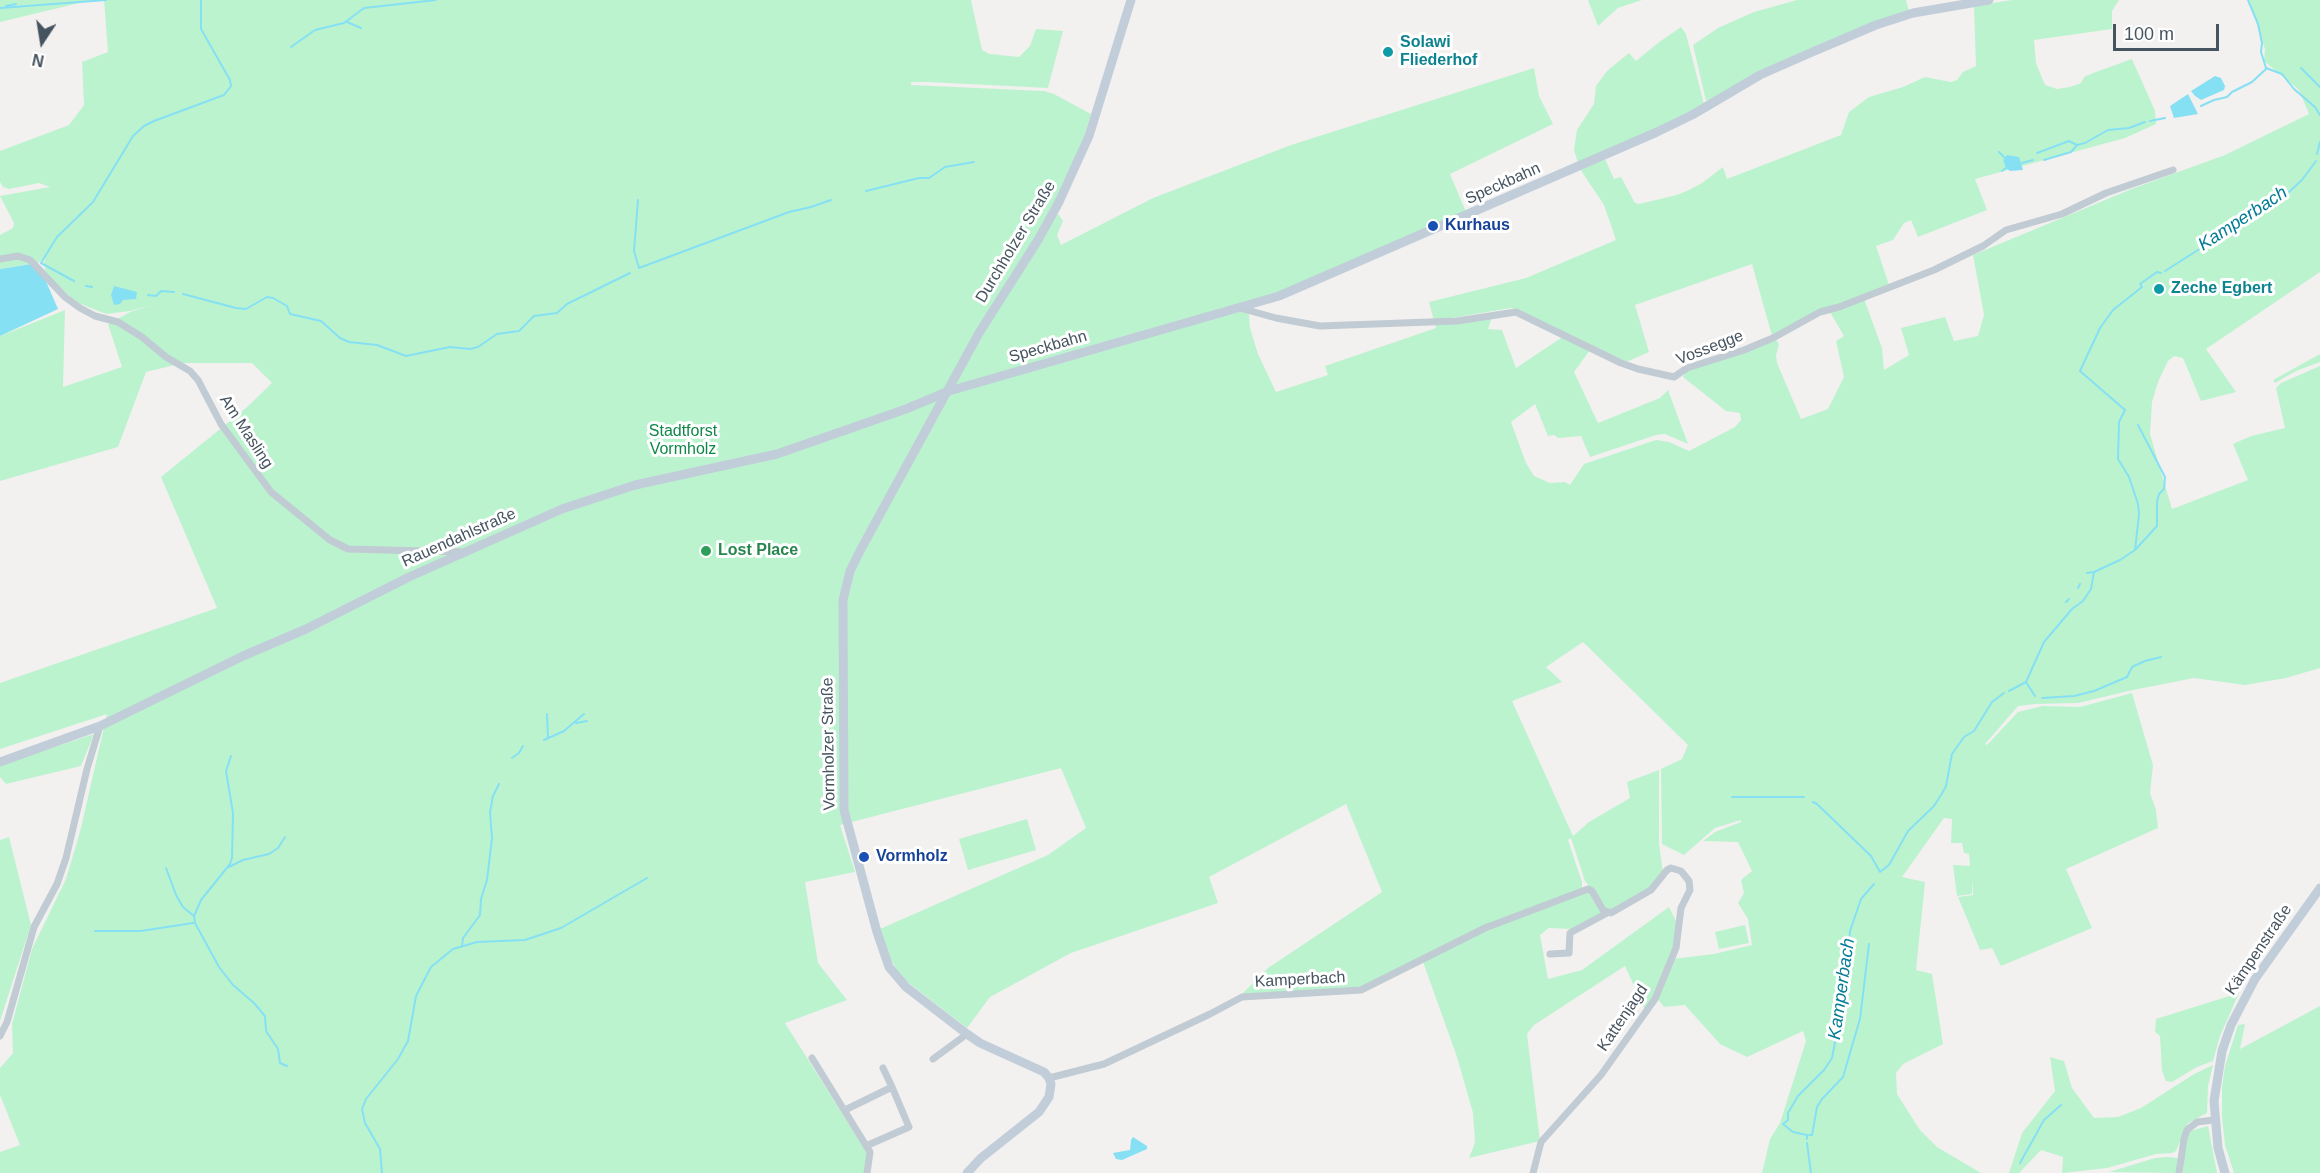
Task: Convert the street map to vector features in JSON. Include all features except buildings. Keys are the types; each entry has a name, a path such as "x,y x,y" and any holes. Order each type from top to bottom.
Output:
{"street":[{"name":"Durchholzer Straße","path":"949,390 979,333 1038,240 1064,193 1089,136 1131,0"},
{"name":"Speckbahn","path":"949,390 1279,297 1692,115 1760,75 1876,25 1924,10 1989,0"},
{"name":"Vossegge","path":"1238,308 1320,326 1457,321 1516,312 1621,363 1674,377 1688,368 1773,338 1820,312 1934,270 1983,246 2006,230 2062,214 2106,194 2173,170"},
{"name":"Am Masling","path":"0,259 18,256 30,260 80,308 95,316 118,322 142,337 166,357 190,371 198,380 221,424 271,492 330,540 348,549 467,552"},
{"name":"Rauendahlstraße","path":"0,762 100,726 243,656 306,629 408,577 562,509 635,485 777,454 906,409 949,390"},
{"name":"Vormholzer Straße","path":"949,390 861,549 850,571 846,587 843,614 842,789 846,821 889,967 906,987 967,1034 988,1047 1044,1072 1049,1078"},
{"path":"0,1036 7,1022 34,927 57,884 66,858 87,769 100,726"},
{"name":"Kattenjagd","path":"1533,1173 1540,1142 1601,1075 1652,1004 1676,948 1681,908 1690,890 1689,881 1684,873 1671,868 1646,894 1607,913"},
{"name":"Kämpenstraße","path":"2225,1173 2218,1148 2214,1101 2218,1065 2231,1025 2254,979 2320,888"},
{"name":"Kamperbach","path":"1049,1078 1104,1064 1242,997 1361,990 1485,928 1588,889 1592,891 1607,913"},
{"path":"1550,954 1569,953 1569,933 1607,913"},
{"path":"933,1059 967,1034"},
{"path":"812,1058 866,1146 870,1157 867,1173"},
{"path":"866,1146 909,1126 883,1068"},
{"path":"966,1173 981,1158 1039,1112 1050,1092 1049,1078"},
{"path":"845,1110 892,1087"},
{"path":"2179,1173 2187,1130 2197,1122 2214,1120"}],"green space":[{"path":"0,0 92,0 0,22"},
{"name":"Stadtforst Vormholz","path":"104,0 971,0 982,50 990,54 1019,57 1030,46 1036,29 1063,31 1048,88 928,82 911,82 911,85 1044,91 1091,114 1084,137 1051,212 1059,215 1063,221 1057,235 1061,245 1153,198 1291,145 1534,68 1539,96 1553,124 1450,174 1466,212 1315,279 1248,303 1250,328 1258,354 1276,392 1328,375 1325,366 1436,328 1435,324 1490,317 1488,329 1502,330 1516,368 1564,336 1590,350 1574,372 1598,423 1660,398 1668,390 1688,444 1665,434 1656,435 1590,457 1581,436 1558,438 1554,435 1548,436 1535,404 1511,422 1526,463 1534,476 1550,483 1565,482 1570,485 1584,464 1656,440 1669,442 1689,451 1735,427 1741,420 1740,413 1726,411 1683,377 1686,371 1776,339 1779,345 1776,355 1777,363 1801,419 1828,409 1844,377 1836,341 1844,336 1830,312 1864,299 1882,348 1884,370 1909,355 1901,328 1945,317 1954,341 1978,336 1984,315 1973,255 2134,188 2225,155 2309,114 2299,90 2264,61 2265,49 2249,0 2320,0 2320,272 2206,349 2236,392 2201,401 2183,358 2174,356 2168,361 2152,402 2150,434 2172,509 2248,480 2233,444 2251,436 2285,428 2276,388 2281,383 2320,366 2320,668 2286,678 2245,685 2194,678 2078,703 2018,706 1985,744 1987,745 2018,712 2043,706 2080,707 2132,693 2153,765 2150,793 2156,810 2158,828 2066,869 2092,928 2001,966 1992,948 1980,950 1958,897 1973,895 1973,878 1972,894 1957,896 1953,865 1970,866 1969,854 1964,853 1962,843 1951,843 1952,819 1944,818 1902,877 1925,882 1916,970 1932,974 1943,1044 1903,1064 1896,1073 1897,1094 1920,1130 1937,1147 1981,1173 1762,1173 1770,1139 1780,1123 1806,1041 1803,1031 1747,1057 1720,1044 1685,1005 1664,1007 1657,998 1672,959 1714,954 1752,945 1748,919 1738,903 1744,893 1741,880 1752,871 1738,842 1703,841 1715,832 1741,822 1741,820 1715,828 1684,855 1662,844 1661,769 1682,759 1688,745 1583,642 1546,667 1562,682 1512,701 1573,836 1589,822 1630,798 1627,782 1659,770 1659,843 1663,873 1655,885 1611,910 1607,909 1585,881 1571,838 1568,840 1582,888 1590,893 1603,912 1571,929 1549,928 1540,935 1548,979 1582,970 1669,907 1677,923 1675,943 1657,992 1645,1010 1625,966 1534,1025 1527,1034 1540,1141 1469,1158 1475,1143 1473,1113 1457,1057 1422,959 1360,989 1241,995 1268,968 1382,892 1346,804 1209,877 1218,903 1071,953 990,997 967,1028 901,977 889,956 880,929 1048,855 1086,828 1061,768 840,825 855,872 805,882 818,963 847,1000 785,1023 867,1153 864,1173 0,1173 0,1152 20,1145 0,1095 0,1068 13,1053 12,1024 32,949 66,879 80,832 107,714 0,749 0,683 217,608 161,477 246,408 272,383 252,363 183,363 146,372 118,447 0,481 0,336 65,310 63,387 122,367 108,324 130,312 151,305 106,314 76,302 46,274 44,262 46,256 38,263 0,269 0,235 13,228 14,223 0,196 50,187 39,183 9,189 3,187 0,182 0,151 69,125 84,105 82,62 108,52"},
{"path":"1588,0 1642,0 1618,8 1598,26"},
{"path":"1797,0 1906,0 1909,11 1706,101 1693,45 1718,28 1754,12"},
{"path":"2012,0 2119,0 2112,11 2112,29 2034,40 2036,63 2045,85 2057,89 2081,83 2084,77 2132,59 2155,111 2156,124 2125,138 1975,179 1987,210 1918,237 1911,220 1904,223 1893,240 1876,246 1889,285 1772,336 1752,264 1635,305 1649,352 1626,362 1511,308 1434,321 1429,302 1526,278 1616,240 1604,205 1580,169 1605,159 1614,179 1621,177 1635,203 1639,204 1689,190 1723,167 1727,179 1841,135 1849,112 1869,97 1903,87 1925,77 1951,82 1957,80 1963,72 1976,66 1974,6"},
{"path":"1681,27 1686,34 1704,104 1677,120 1578,163 1574,150 1577,130 1594,104 1596,86 1607,71 1629,53 1636,61"},
{"path":"2320,354 2320,362 2296,371 2275,383 2273,380"},
{"path":"94,734 81,766 6,784 0,777 0,765"},
{"path":"1027,819 1036,850 968,870 959,839"},
{"path":"9,837 31,925 0,1021 0,840"},
{"path":"1745,925 1749,943 1719,949 1715,932"},
{"path":"2239,993 2220,1036 2213,1061 2197,1067 2172,1082 2166,1081 2162,1071 2160,1036 2155,1032 2156,1019"},
{"path":"2320,1006 2320,1173 2234,1173 2225,1145 2222,1087 2225,1066 2238,1025 2245,1024 2240,1049"},
{"path":"2050,1057 2064,1061 2072,1088 2094,1118 2118,1117 2141,1108 2194,1074 2213,1065 2208,1086 2207,1113 2188,1123 2176,1151 2172,1153 2156,1154 2107,1168 2062,1173 2063,1157 2041,1150 2019,1173 2009,1173 2022,1133 2055,1091"},
{"path":"2208,1126 2217,1173 2183,1173 2185,1140 2190,1131"},
{"path":"2155,1158 2178,1158 2177,1173 2109,1172"}],"water":[{"path":"2215,76 2221,78 2225,86 2224,90 2201,100 2191,91"},
{"path":"2188,94 2198,114 2174,118 2170,106"},
{"path":"2007,155 2019,157 2023,170 2010,171 2006,168 2003,160"},
{"path":"38,263 58,309 0,336 0,269"},
{"path":"114,286 137,292 136,299 123,300 120,304 114,305 111,295"},
{"path":"1133,1137 1147,1146 1147,1149 1122,1160 1116,1159 1113,1153 1130,1150"}],"waterway":[{"path":"0,8 106,0"},
{"path":"74,281 41,263 57,237 93,202 133,136 154,121 224,95 231,86 230,80 201,29 201,0"},
{"path":"291,47 315,30 344,23 364,8 436,0"},
{"name":"Kamperbach","path":"2248,0 2258,24 2262,43 2261,52 2266,68 2282,74 2320,115"},
{"path":"6,6 16,4"},
{"path":"347,22 361,28"},
{"path":"2301,68 2320,87"},
{"path":"2201,106 2227,97 2252,82 2266,69"},
{"path":"2150,121 2165,118"},
{"path":"2037,153 2069,141 2077,145 2085,143 2108,130 2129,128 2145,122"},
{"name":"Kamperbach","path":"2317,154 2320,142"},
{"path":"2044,160 2071,152 2077,145"},
{"path":"1999,152 2004,157"},
{"path":"2022,163 2033,160"},
{"name":"Kamperbach","path":"2165,271 2289,192 2302,180 2316,161"},
{"path":"866,191 919,178 929,178 945,167 974,162"},
{"path":"2002,171 2006,168"},
{"path":"638,200 634,251 639,268 789,212 831,200"},
{"name":"Kamperbach","path":"2009,691 2026,682 2044,642 2072,609 2083,601 2091,589 2094,572 2135,550 2138,504 2129,477 2118,459 2119,422 2125,410 2080,371 2100,328 2113,310 2142,287 2140,284 2157,272 2161,273"},
{"path":"183,294 246,309 267,297 273,298 287,306 290,314 321,321 340,338 349,342 377,345 406,356 450,347 470,349 478,347 497,334 519,331 534,316 557,313 567,304 630,273"},
{"path":"86,286 92,287"},
{"path":"148,295 156,296 161,291 174,292"},
{"path":"2136,549 2157,526 2157,502 2159,494 2164,489 2165,477 2138,425"},
{"name":"Kamperbach","path":"2087,573 2094,572"},
{"path":"2078,588 2080,584"},
{"path":"2066,602 2069,599"},
{"path":"2042,698 2074,696 2094,691 2127,677 2132,667 2161,657"},
{"path":"2026,682 2035,696"},
{"name":"Kamperbach","path":"1813,802 1871,856 1880,872 1889,865 1908,831 1934,806 1941,795 1946,786 1952,754 1964,737 1974,731 1992,702 2004,693"},
{"path":"547,714 548,738"},
{"path":"544,740 564,731 584,714"},
{"path":"576,723 587,721"},
{"path":"512,758 523,746"},
{"path":"231,756 226,771 233,813 232,858 230,864 201,900 194,916 195,923 219,967 233,985 265,1016 266,1031 278,1049 280,1063 287,1066"},
{"path":"462,946 463,938 480,915 492,838 490,812 493,796 499,784"},
{"path":"1732,797 1804,797"},
{"path":"229,867 243,860 269,854 278,848 285,837"},
{"path":"166,868 176,895 183,907 194,916"},
{"path":"382,1173 380,1149 365,1123 362,1109 366,1099 398,1059 408,1041 416,996 431,967 453,949 477,942 525,940 561,928 647,878"},
{"name":"Kamperbach","path":"1807,1139 1807,1135 1793,1132 1783,1124 1788,1120 1788,1113 1798,1096 1824,1070 1832,1058 1845,992 1850,931 1861,899 1874,884"},
{"path":"95,931 141,931 193,923"},
{"path":"1809,1135 1812,1135 1817,1107 1843,1077 1860,1019 1869,944"},
{"path":"2020,1163 2044,1120 2061,1105"},
{"name":"Kamperbach","path":"1807,1143 1811,1173"}],"place":[{"name":"Solawi Fliederhof","path":"1388,52"},
{"name":"Kurhaus","path":"1433,226"},
{"name":"Zeche Egbert","path":"2159,289"},
{"name":"Lost Place","path":"706,551"},
{"name":"Vormholz","path":"864,857"}]}
